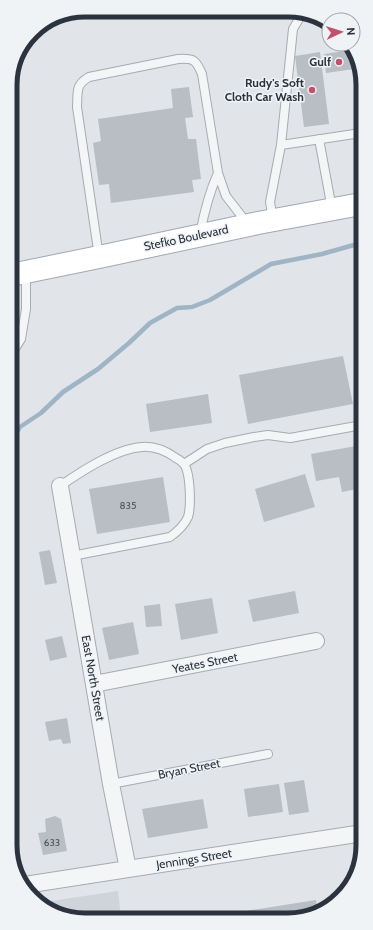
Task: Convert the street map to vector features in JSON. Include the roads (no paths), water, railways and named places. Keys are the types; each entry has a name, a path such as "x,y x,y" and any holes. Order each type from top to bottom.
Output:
{"main road":[{"name":"Stefko Boulevard","path":"18,274 273,220 356,205"}],"street":[{"name":"East North Street","path":"60,486 111,784 128,869"},
{"name":"Yeates Street","path":"94,684 316,641"},
{"name":"Jennings Street","path":"29,884 356,834"}],"lane":[{"path":"273,220 270,202 281,144 293,29 300,18"},
{"path":"100,257 77,107 78,90 82,81 89,77 178,59 188,58 197,63 202,74 218,173 226,196 249,225"},
{"path":"281,144 356,134"},
{"path":"319,139 332,209"},
{"path":"200,235 209,194 218,173"},
{"path":"17,345 21,339 26,309 18,274"},
{"path":"184,464 207,449 225,443 268,435 290,438 356,426"},
{"path":"60,486 79,473 118,452 142,446 167,452 184,464 188,477 190,492 188,517 178,531 170,537 72,556"},
{"name":"Bryan Street","path":"111,784 268,754"}],"waterway":[{"path":"17,432 20,427 41,413 63,392 98,369 150,323 177,308 192,307 210,300 271,264 322,254 356,244"}],"place":[{"name":"Gulf","path":"339,62"},
{"name":"Rudy's Soft Cloth Car Wash","path":"312,90"}]}
